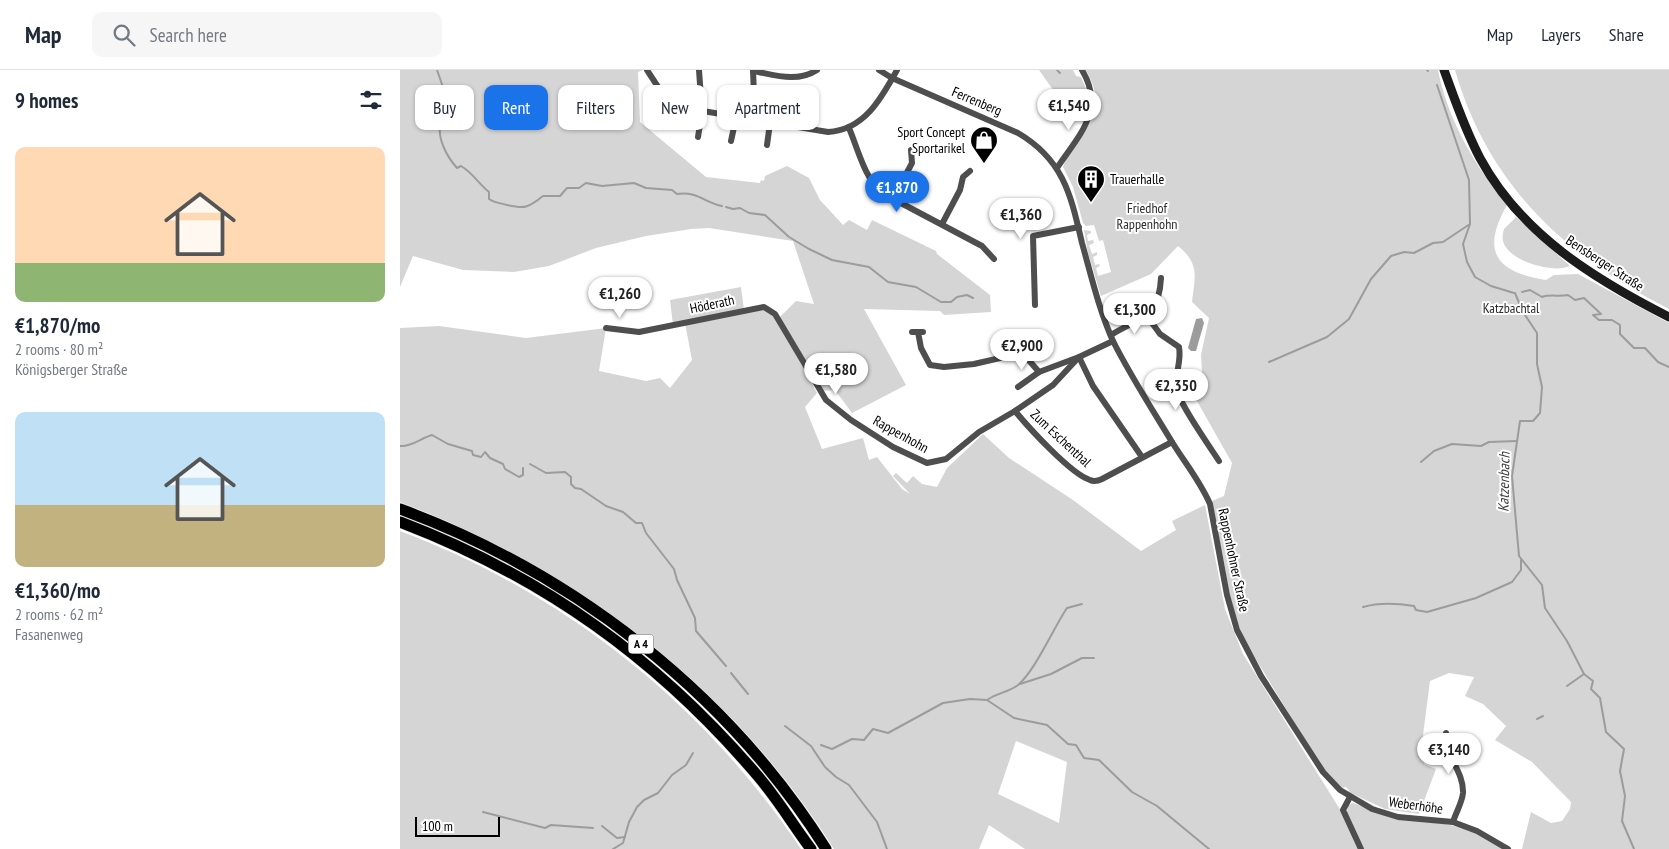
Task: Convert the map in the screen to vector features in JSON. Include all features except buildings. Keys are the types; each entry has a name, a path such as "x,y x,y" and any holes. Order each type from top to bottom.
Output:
{"highway":[{"name":"A 4","path":"400,509 482,544 532,570 598,612 650,652 707,703 757,756 803,814 826,849"},
{"name":"A 4","path":"400,522 454,543 516,574 564,603 628,649 700,712 759,777 811,849"}],"main road":[{"name":"Bensberger Straße","path":"1444,70 1463,123 1481,160 1519,212 1547,241 1579,266 1607,284 1669,317"}],"street":[{"path":"647,70 657,85"},
{"path":"699,70 700,85"},
{"path":"754,85 753,71 794,78 802,77 817,70"},
{"name":"Ferrenberg","path":"879,70 892,78 1018,133 1035,144 1057,168"},
{"path":"813,130 836,131 849,128 872,109 897,70"},
{"path":"1057,168 1092,111 1091,88 1082,70"},
{"path":"849,128 872,184 882,193 982,246 994,259"},
{"path":"698,137 699,130"},
{"path":"731,141 733,130"},
{"path":"767,145 769,130"},
{"path":"893,199 912,163 911,150 922,148"},
{"name":"Rappenhohner Straße","path":"1057,168 1069,190 1092,277 1112,338 1172,442 1204,490 1210,504 1227,595 1237,630 1246,651 1316,763 1336,787 1350,797"},
{"path":"942,224 960,190 963,176 970,171"},
{"path":"1035,304 1033,236 1078,227"},
{"path":"1161,278 1160,294 1147,316 1160,334 1179,347 1181,357 1175,376 1177,392 1219,461"},
{"name":"Rappenhohn","path":"764,307 775,314 826,400 851,420 921,462 932,463 946,459 979,432 1016,411 1053,385 1079,357"},
{"name":"Höderath","path":"606,328 639,332 764,307"},
{"name":"Rappenhohn","path":"1018,388 1039,372 1079,357 1147,316"},
{"path":"918,332 921,348 930,365 983,363 1018,354 1026,357 1039,372"},
{"path":"1079,357 1092,386 1142,457"},
{"name":"Zum Eschenthal","path":"1016,411 1076,471 1090,480 1102,479 1172,442"},
{"name":"Weberhöhe","path":"1446,733 1444,743 1458,769 1462,784 1462,801 1453,822"},
{"path":"1350,797 1344,810 1361,849"},
{"name":"Weberhöhe","path":"1350,797 1386,814 1453,822 1477,831 1508,849"}],"green space":[{"path":"400,70 643,70 638,72 640,122 643,124 643,130 650,130 706,177 760,183 761,180 764,181 765,176 787,166 809,178 820,200 843,225 849,220 867,230 872,220 936,251 937,254 990,295 991,312 944,315 940,311 864,309 906,385 852,413 835,390 821,391 801,363 817,393 805,407 822,449 863,438 869,460 877,457 902,489 910,494 893,476 896,473 907,483 913,476 922,484 937,487 947,468 983,434 1009,458 1073,500 1141,551 1176,530 1172,521 1205,505 1225,609 1243,654 1341,811 1359,849 1025,849 989,825 979,849 834,849 793,790 748,736 699,686 645,640 588,599 528,562 465,530 400,502 400,328 439,326 526,338 606,328 599,371 646,381 660,378 670,388 692,360 685,323 673,325 670,300 741,287 744,310 764,307 778,319 796,301 814,304 793,241 709,228 691,229 646,236 596,248 549,266 514,272 463,270 413,256 400,287","holes":["1016,741 1067,762 1059,823 998,794"]},
{"path":"1039,70 1073,70 1076,76 1081,77 1088,93 1089,105 1061,101"},
{"path":"1086,70 1438,70 1448,106 1464,142 1484,175 1507,205 1499,221 1494,247 1504,265 1529,276 1546,280 1554,275 1578,274 1669,323 1669,849 1522,849 1531,812 1551,823 1562,821 1570,809 1571,802 1532,762 1495,740 1506,726 1483,704 1465,696 1474,677 1449,673 1430,681 1422,743 1429,744 1424,764 1436,769 1419,814 1385,809 1351,793 1378,808 1407,815 1371,807 1343,789 1350,792 1346,787 1342,788 1324,771 1246,643 1237,622 1230,595 1212,501 1224,496 1232,463 1193,394 1202,372 1201,355 1209,318 1192,302 1195,278 1193,265 1178,246 1151,274 1101,296 1088,253 1084,230 1091,231 1087,235 1088,241 1093,240 1094,243 1089,245 1092,254 1097,252 1097,255 1093,257 1095,265 1099,264 1100,266 1096,268 1098,276 1111,272 1103,240 1099,241 1094,225 1086,226 1083,223 1073,187 1063,167 1069,153 1095,112 1094,87"},
{"path":"1455,70 1669,70 1669,309 1631,288 1596,265 1564,240 1535,213 1510,182 1488,148 1469,111"},
{"path":"1516,217 1570,266 1562,268 1543,267 1522,260 1513,254 1507,248 1503,237 1504,229"},
{"path":"400,531 460,556 518,586 573,620 625,658 674,701 720,747 763,796 801,849 400,849"},
{"path":"1353,803 1397,819 1445,824 1477,831 1508,849 1364,849 1347,812 1348,805"}],"shaded area":[{"path":"1202,318 1204,323 1196,351 1191,351 1188,348 1196,319"}],"waterway":[{"path":"437,70 444,90 448,92 447,104 440,128 443,146 457,168 461,166 469,172 489,192 489,199 495,202 522,207 534,203 543,196 560,196 567,188 579,188 586,183 602,186 634,183 646,188 672,190 677,194 690,194 722,206"},
{"path":"1057,70 1060,73"},
{"name":"Katzenbach","path":"1437,85 1469,180 1470,224 1463,244 1467,262 1475,277 1491,286 1514,293"},
{"path":"726,207 740,208 749,213 765,215 789,237 809,249 832,260 869,267 888,282 916,287 941,302 951,302 957,297 967,295 973,298"},
{"path":"1269,362 1327,337 1349,319 1371,279 1391,256 1404,252 1414,253 1433,243 1443,242 1470,224"},
{"name":"Katzenbach","path":"1522,292 1530,290 1542,297 1568,295 1575,300 1584,298 1601,314 1593,315 1599,320 1612,320 1620,325 1620,334 1634,348 1645,348 1658,362 1669,367"},
{"name":"Katzenbach","path":"1515,293 1523,312 1537,333 1537,364 1542,387 1540,413 1533,421 1520,421 1512,476 1519,556 1542,585 1545,608 1567,641 1584,674 1593,681 1591,689 1600,698 1606,732 1624,749 1620,771 1625,796 1622,821 1634,849"},
{"path":"400,446 409,445 432,435 448,444 472,451 473,455 481,457 485,452 490,458 503,464 505,469 519,477 523,475 523,468"},
{"path":"1421,462 1434,451 1452,444 1481,446 1489,442 1517,441"},
{"path":"530,464 546,473 565,472 571,477 571,484 575,488 581,489 606,506 623,512 636,523 642,523 646,533 674,569 677,580 695,618 696,631 726,666"},
{"path":"1363,607 1376,604 1394,604 1414,606 1416,610 1427,612 1476,598 1512,582 1521,570 1521,560"},
{"path":"987,700 1018,685 1031,670 1067,608 1082,604"},
{"path":"1020,684 1051,674 1082,658 1094,658"},
{"path":"731,673 748,694"},
{"name":"Katzenbach","path":"1567,686 1584,674"},
{"path":"821,745 832,749 852,739 864,740 873,729 888,733 943,703 970,699 987,700 1014,718 1047,725 1068,744 1076,745 1084,758 1099,760 1132,792 1157,806 1209,849"},
{"path":"1537,719 1543,716"},
{"path":"785,726 811,746 825,767 849,785 877,822 887,849"},
{"path":"613,849 623,843 629,822 637,807 644,800 658,793 672,775 686,765 693,753"},
{"path":"483,812 545,828 551,825 593,828"},
{"path":"602,826 617,838 625,837"}],"place":[{"name":"Sport Concept Sportarikel","path":"984,164"},
{"name":"Trauerhalle","path":"1091,203"}],"park label":[{"name":"Friedhof Rappenhohn","path":"1147,216"},
{"name":"Katzbachtal","path":"1511,308"}]}
